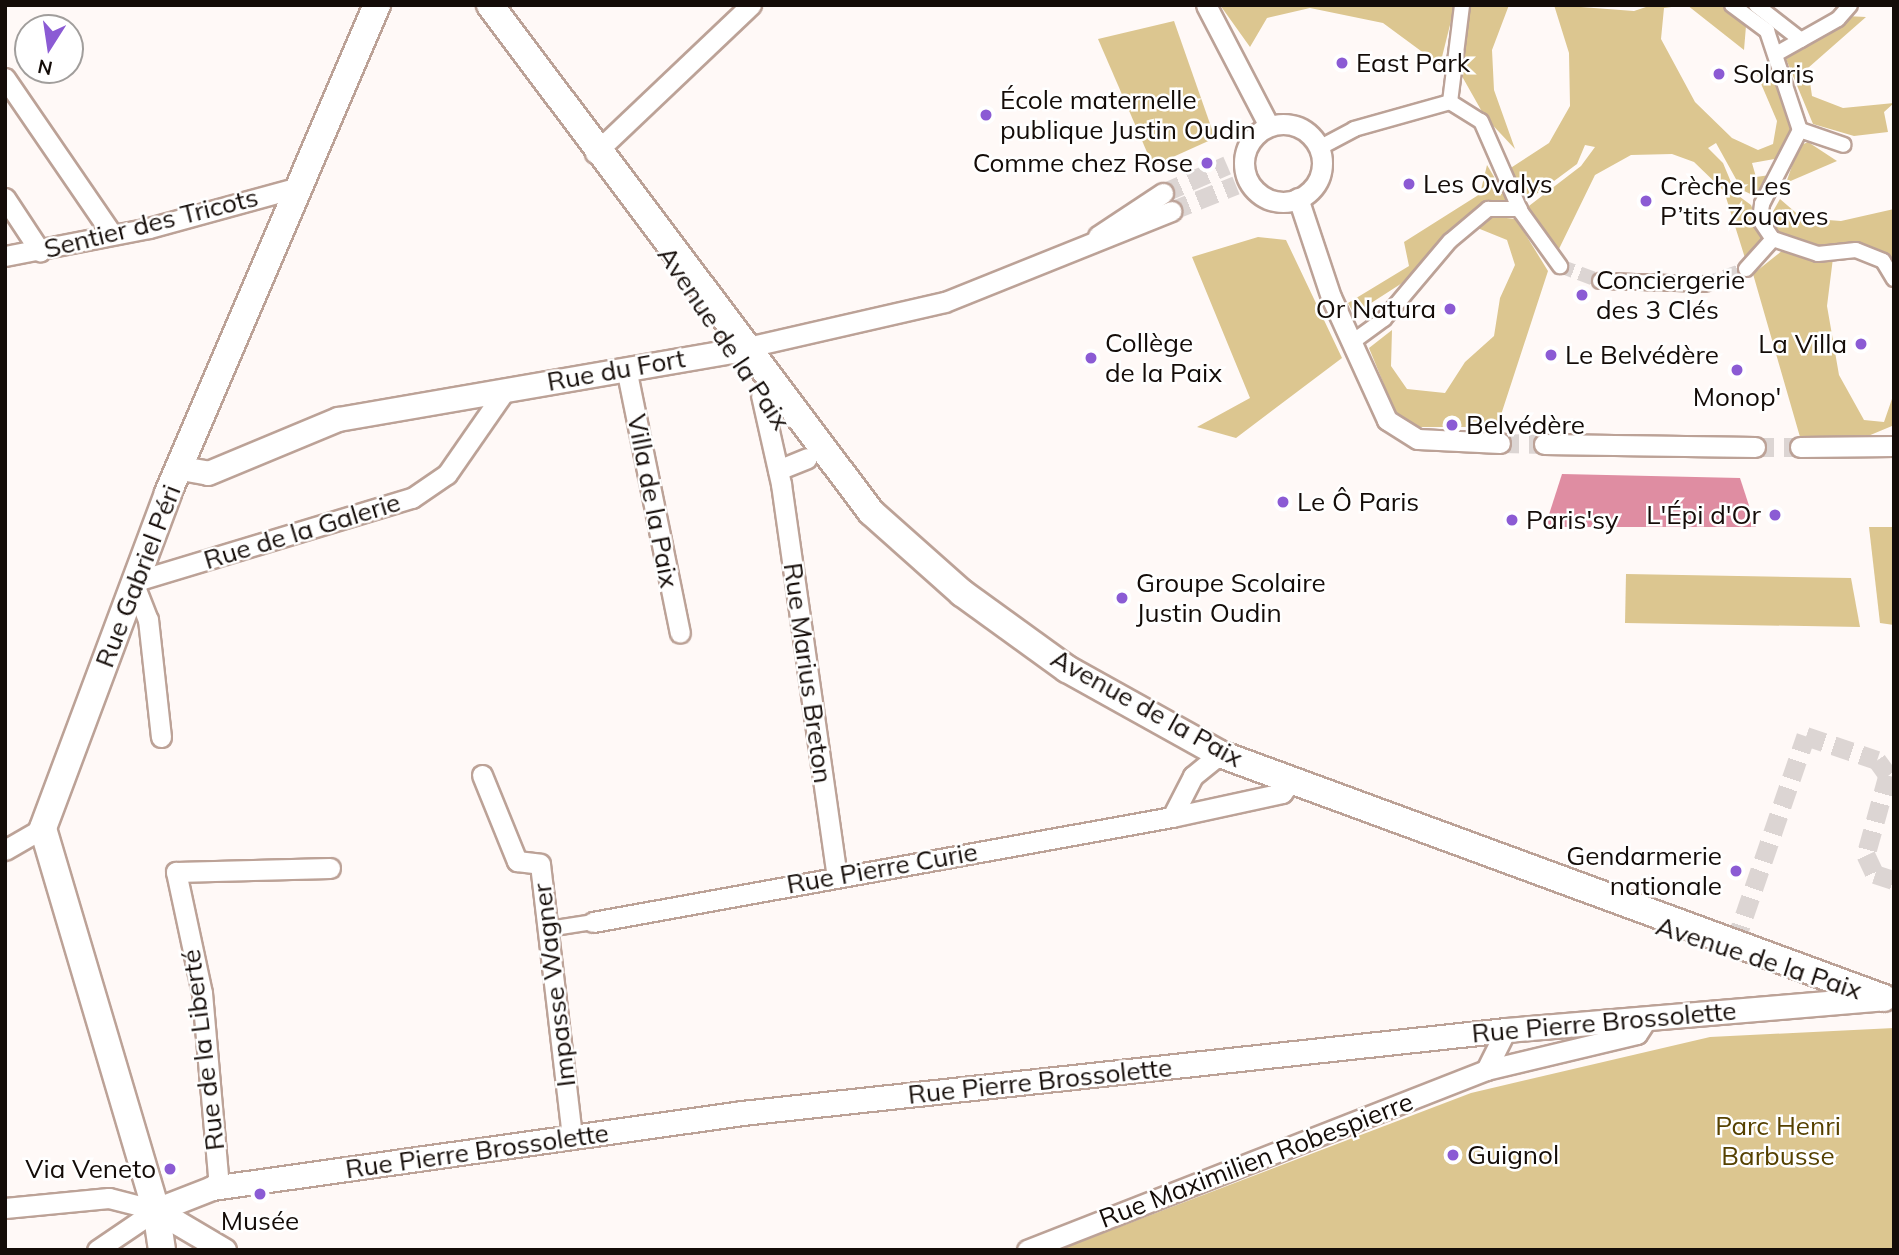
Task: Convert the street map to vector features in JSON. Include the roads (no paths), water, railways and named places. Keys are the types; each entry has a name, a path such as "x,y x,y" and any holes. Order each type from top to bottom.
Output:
{"main road":[{"name":"Rue Gabriel Péri","path":"43,828 133,582 295,188 377,5"},
{"name":"Avenue de la Paix","path":"490,5 739,348 871,512 962,593 1067,668 1212,757"},
{"name":"Avenue de la Paix","path":"739,348 761,395 856,519 950,601 1062,680 1212,757 1287,787 1889,998"},
{"path":"43,828 156,1210 162,1250"}],"street":[{"path":"595,153 751,5"},
{"path":"1206,5 1269,126"},
{"path":"1450,102 1462,5"},
{"path":"1732,5 1767,31 1800,130 1762,204 1760,220 1773,239 1818,254 1856,250 1883,261 1894,279"},
{"path":"1756,5 1801,40"},
{"path":"1776,54 1801,40 1850,5"},
{"path":"5,78 112,234"},
{"path":"1319,148 1354,129 1450,102 1481,121 1520,209 1560,267"},
{"path":"1269,126 1304,130 1319,148 1321,172 1298,198 1273,200 1242,182 1236,162 1250,141 1269,126"},
{"path":"1800,130 1844,145"},
{"name":"Sentier des Tricots","path":"5,256 40,251 295,188"},
{"name":"Rue du Fort","path":"1091,246 1120,217 1163,192"},
{"path":"5,198 40,251"},
{"path":"1298,198 1351,344 1387,420 1418,439 1500,443"},
{"path":"1351,344 1488,209 1520,209"},
{"name":"Rue du Fort","path":"181,468 208,473 338,419 739,348 945,302 1091,246 1171,211"},
{"path":"1746,270 1773,239"},
{"path":"1600,281 1705,284"},
{"name":"Villa de la Paix","path":"626,368 680,633"},
{"name":"Rue de la Galerie","path":"133,582 412,498 447,474 506,389"},
{"name":"Rue Marius Breton","path":"761,395 778,470 838,876"},
{"path":"1544,444 1755,447"},
{"path":"1800,447 1894,446"},
{"path":"778,470 807,458"},
{"path":"133,582 148,620 161,737"},
{"path":"1172,817 1212,757"},
{"name":"Impasse Wagner","path":"482,775 517,861 540,864 572,1137"},
{"name":"Rue Pierre Curie","path":"593,922 1172,817 1287,787"},
{"path":"5,850 43,828"},
{"name":"Rue de la Liberté","path":"209,1188 202,993 176,872 330,867"},
{"path":"548,929 593,922"},
{"name":"Rue Pierre Brossolette","path":"156,1210 209,1188 572,1137 1506,1030 1889,998"},
{"name":"Rue Maximilien Robespierre","path":"1027,1250 1486,1070 1637,1034 1648,1017"},
{"path":"1486,1070 1506,1030"},
{"path":"5,1208 109,1198 156,1210 198,1238 224,1250"},
{"path":"97,1250 156,1210"}],"tunnel":[{"path":"1163,193 1227,165"},
{"path":"1171,211 1236,185"},
{"path":"1560,266 1600,281"},
{"path":"1705,284 1746,269"},
{"path":"1500,443 1544,444"},
{"path":"1755,447 1800,447"},
{"path":"1735,943 1806,736 1877,760 1888,775 1866,855 1875,874 1894,880"}],"place":[{"name":"East Park","path":"1342,63"},
{"name":"Solaris","path":"1719,74"},
{"name":"École maternelle publique Justin Oudin","path":"986,115"},
{"name":"Comme chez Rose","path":"1207,163"},
{"name":"Les Ovalys","path":"1409,184"},
{"name":"Crèche Les P’tits Zouaves","path":"1646,201"},
{"name":"Conciergerie des 3 Clés","path":"1582,295"},
{"name":"Or Natura","path":"1450,309"},
{"name":"La Villa","path":"1861,344"},
{"name":"Le Belvédère","path":"1551,355"},
{"name":"Collège de la Paix","path":"1091,358"},
{"name":"Monop'","path":"1737,370"},
{"name":"Belvédère","path":"1452,425"},
{"name":"Le Ô Paris","path":"1283,502"},
{"name":"L'Épi d'Or","path":"1775,515"},
{"name":"Paris'sy","path":"1512,520"},
{"name":"Groupe Scolaire Justin Oudin","path":"1122,598"},
{"name":"Gendarmerie nationale","path":"1736,871"},
{"name":"Guignol","path":"1453,1155"},
{"name":"Via Veneto","path":"170,1169"},
{"name":"Musée","path":"260,1194"}],"park label":[{"name":"Parc Henri Barbusse","path":"1778,1141"}]}
